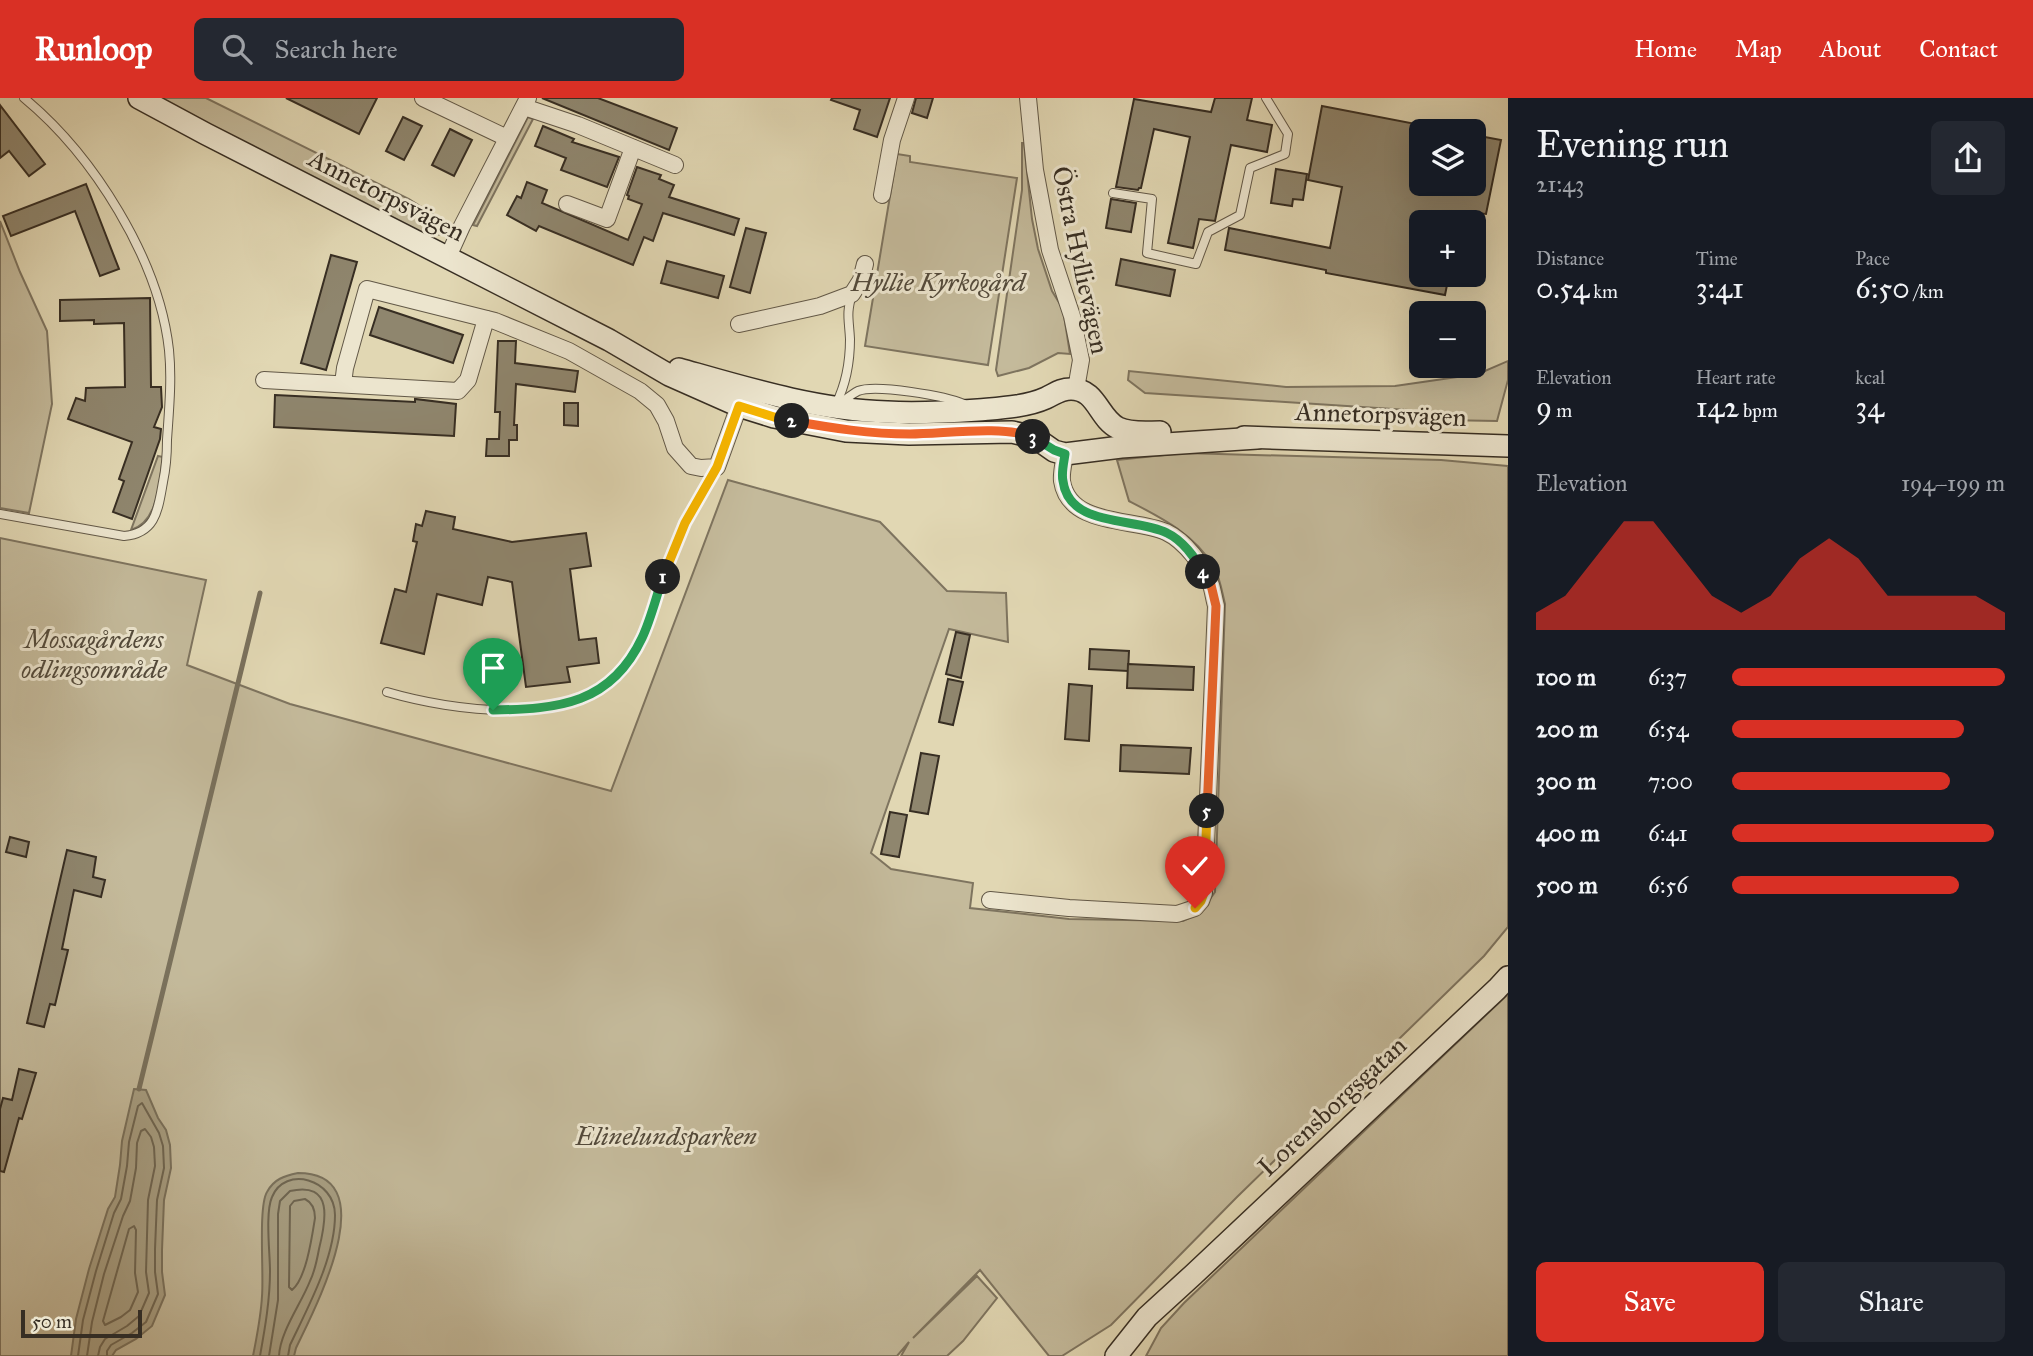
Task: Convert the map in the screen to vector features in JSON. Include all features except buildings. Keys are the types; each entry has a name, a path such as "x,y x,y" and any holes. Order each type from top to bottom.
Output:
{"main road":[{"name":"Annetorpsvägen","path":"139,98 610,340 668,375 741,396 887,412 976,410 1017,406 1047,398 1056,391 1076,389 1093,398 1109,422 1119,429 1130,431 1257,438 1506,445"},
{"name":"Annetorpsvägen","path":"741,396 774,417 846,431 909,434 1024,433 1054,450 1075,452 1257,438"},
{"path":"1045,443 1039,434 1037,422 1040,407 1047,398"},
{"path":"1075,452 1094,443 1100,433 1103,419 1100,408"},
{"name":"Lorensborgsgatan","path":"1116,1356 1147,1317 1508,977"},
{"name":"Lorensborgsgatan","path":"1134,1356 1193,1275"}],"street":[{"path":"423,98 507,138"},
{"path":"881,195 892,140 906,98"},
{"name":"Östra Hyllievägen","path":"1028,98 1035,170 1050,250 1072,316 1081,360 1076,389"},
{"path":"448,257 526,103 675,165"},
{"path":"567,204 607,219 633,148"},
{"path":"739,324 820,306 852,295 862,280 865,264"},
{"path":"343,384 367,289 486,319 569,351 640,391 657,405 676,448 691,466 717,467 741,396"},
{"path":"264,380 458,391 468,380 486,319"},
{"path":"990,900 1177,914 1195,908 1204,893 1216,606 1211,585 1182,544 1166,532 1083,512 1068,497 1062,481 1075,452"}],"lane":[{"path":"0,514 124,536 144,531 152,522 160,497 166,468 171,401 169,349 161,312 143,260 113,200 95,174 41,112 24,98"},
{"path":"1113,193 1152,200 1147,253 1196,264 1208,232 1240,215 1250,168 1285,154 1288,134 1266,98"},
{"path":"835,406 844,389 847,372 850,340 847,312 852,295"},
{"path":"387,692 421,702 493,710 546,707 570,702 602,690 624,669 642,638 685,523 717,467"}],"green space":[{"path":"160,98 206,98 409,199 452,226 442,234 429,236 205,124"},
{"path":"528,117 533,119 477,226 473,225"},
{"path":"1022,143 1038,249 1052,291 1063,309 1070,354 1058,353 1029,368 998,376 996,370 1022,190"},
{"name":"Hyllie Kyrkogård","path":"897,154 910,156 910,162 1017,178 988,365 865,346"},
{"path":"0,221 47,331 52,404 29,513 0,508"},
{"path":"1508,361 1508,380 1497,421 1441,420 1408,410 1145,393 1128,380 1129,371 1286,387 1395,386 1450,378 1486,378 1486,371"},
{"path":"1183,453 1441,460 1508,466 1508,927 1484,956 1237,1197 1111,1325 1062,1356 1049,1356 980,1270 913,1338 977,1276 997,1298 963,1341 947,1356 901,1356 909,1342 897,1356 0,1356 0,538 206,580 187,665 290,704 611,791 728,480 880,522 947,591 1006,593 1008,642 949,629 871,853 891,869 973,883 970,908 1069,919 1183,921 1200,913 1215,892 1225,604 1216,571 1197,545 1165,521 1129,501 1117,460"},
{"path":"158,456 163,457 156,500 147,518 131,530"},
{"path":"1508,994 1508,1356 1146,1356 1161,1328 1184,1303"}],"water":[{"path":"134,1089 146,1090 166,1130 170,1145 171,1168 164,1200 162,1250 165,1295 152,1326 116,1350 112,1356 71,1356 76,1319 89,1269 108,1209 115,1197 122,1141"},
{"path":"298,1173 324,1179 338,1195 341,1218 337,1246 328,1276 294,1356 253,1356 261,1304 264,1200 276,1181"}],"waterway":[{"path":"139,1089 260,593"}],"route":[{"path":"493,710 534,709 570,702 602,690 624,669 642,638 685,523 717,467 739,406 774,417 846,431 909,434 1024,433 1065,454 1062,481 1068,497 1083,512 1166,532 1182,544 1211,585 1216,606 1204,893 1195,908"}],"park label":[{"name":"Mossagårdens odlingsområde","path":"94,654"},
{"name":"Elinelundsparken","path":"666,1136"}]}
